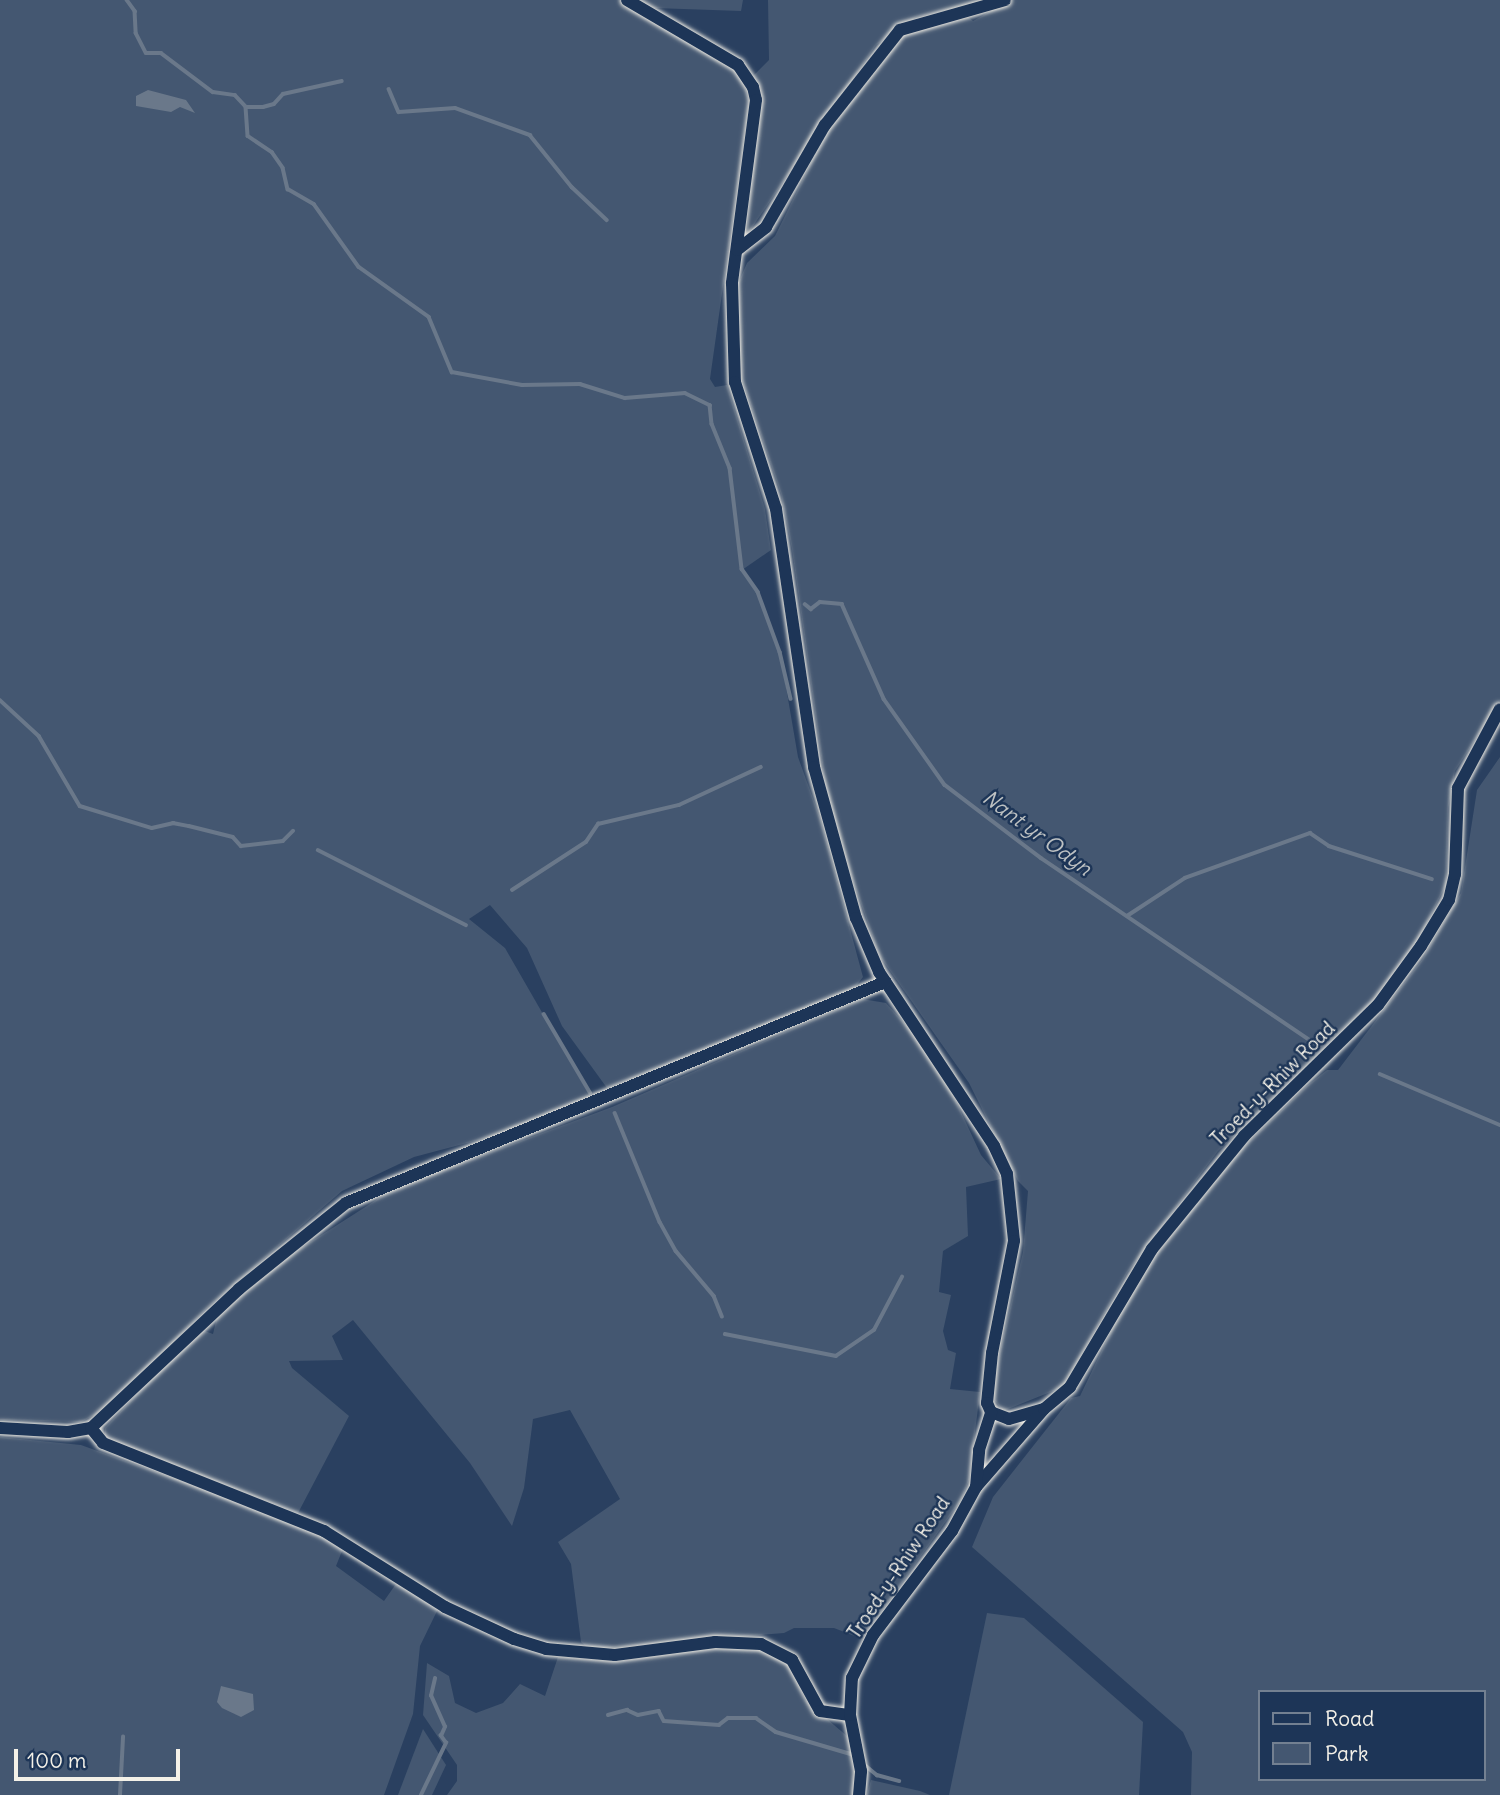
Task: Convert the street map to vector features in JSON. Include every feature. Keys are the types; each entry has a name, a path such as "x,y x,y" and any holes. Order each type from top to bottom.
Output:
{"street":[{"name":"Troed-y-Rhiw Road","path":"627,0 738,65 753,86 756,100 731,315 735,382 776,509 823,803 856,918 885,982 994,1146 1007,1174 1014,1241 990,1363 986,1395 990,1412 979,1451 976,1488"},
{"path":"737,250 766,228 825,125 900,30 1005,0"},
{"name":"Troed-y-Rhiw Road","path":"859,1795 861,1770 850,1715 852,1678 873,1635 952,1531 976,1488 1044,1409 1070,1387 1153,1249 1244,1136 1378,1005 1421,946 1449,900 1455,874 1458,788 1500,709"},
{"path":"0,1428 68,1432 91,1428 239,1289 346,1203 885,982"},
{"path":"990,1412 1009,1419 1044,1409"},
{"path":"91,1428 103,1443 324,1531 445,1607 514,1639 546,1649 615,1655 715,1642 761,1644 792,1660 820,1712 850,1715"}],"green space":[{"path":"0,0 619,0 741,74 749,102 710,379 715,387 727,385 765,509 771,550 742,570 758,592 780,652 798,757 820,818 863,977 852,991 607,1088 562,1026 527,948 490,905 469,919 505,948 593,1101 501,1134 414,1157 342,1191 207,1308 108,1408 81,1422 0,1420"},
{"path":"638,0 743,0 741,11 654,8"},
{"path":"768,0 989,0 916,17 876,45 747,235 759,88 753,76 769,60"},
{"path":"1011,0 1500,0 1500,701 1455,771 1448,809 1446,885 1418,940 1370,1007 1218,1151 1127,1273 1063,1387 1003,1411 993,1398 996,1369 1023,1252 1028,1191 1018,1181 969,1083 879,955 829,812 792,549 781,494 740,373 738,284 747,263 775,236 827,131 893,45 911,30 967,16 973,21"},
{"path":"1500,757 1500,1795 1191,1795 1192,1752 1183,1732 972,1547 993,1497 1071,1398 1080,1396 1130,1292 1156,1255 1224,1166 1307,1086 1327,1070 1338,1070 1422,960 1461,893 1477,790"},
{"path":"862,999 886,1003 913,1033 954,1097 981,1155 1001,1179 966,1187 968,1236 943,1251 939,1292 951,1295 943,1331 948,1350 956,1353 950,1389 980,1392 969,1480 961,1500 862,1639 834,1628 794,1628 784,1633 589,1649 581,1642 571,1564 558,1542 620,1499 570,1410 533,1419 524,1488 512,1526 470,1463 353,1320 332,1336 343,1360 289,1361 292,1368 349,1416 298,1513 105,1438 105,1428 182,1347 202,1330 213,1334 217,1317 284,1259 395,1188 612,1107"},
{"path":"0,1437 81,1445 253,1507 344,1546 336,1566 384,1601 398,1581 438,1609 420,1646 413,1714 384,1795 0,1795"},
{"path":"987,1613 1024,1618 1143,1722 1139,1795 949,1795"},
{"path":"723,1646 760,1648 791,1667 805,1700 848,1737 857,1768 854,1795 447,1795 457,1781 457,1765 423,1715 427,1663 449,1676 455,1703 476,1713 503,1703 520,1684 545,1696 558,1657 617,1662"},
{"path":"423,1729 446,1765 432,1795 398,1795"},
{"path":"871,1780 920,1791 930,1795 867,1795"}],"shaded area":[{"path":"148,90 186,100 195,113 180,107 171,112 136,106 136,96"},
{"path":"221,1686 253,1694 254,1710 241,1717 222,1708 217,1702"}],"waterway":[{"name":"Nant yr Odyn","path":"127,0 135,11 136,33 146,53 161,53 213,92 235,95 246,107 248,136 272,152 283,168 288,189 314,204 359,267 429,317 452,372 522,385 580,384 625,398 685,393 710,405 712,424 730,468 742,569 758,592 780,652 791,699"},
{"path":"246,107 263,107 274,104 283,94 342,81"},
{"path":"389,89 399,112 455,108 530,135 572,187 607,220"},
{"name":"Nant yr Odyn","path":"805,604 811,609 820,602 842,604 884,699 945,785 1041,858 1319,1046"},
{"path":"0,700 39,736 80,806 152,828 173,823 189,826 233,837 241,846 283,841 293,831"},
{"path":"512,890 586,842 598,824 679,805 761,767"},
{"path":"1127,916 1185,878 1310,833 1329,846 1432,879"},
{"path":"318,850 466,925"},
{"path":"544,1014 590,1092"},
{"name":"Nant yr Odyn","path":"1380,1074 1500,1125"},
{"path":"615,1113 660,1222 676,1251 714,1296 722,1316"},
{"path":"725,1334 836,1356 874,1330 902,1277"},
{"path":"421,1795 446,1743 441,1736 445,1727 431,1696 435,1678"},
{"path":"608,1715 627,1710 638,1715 659,1711 664,1721 719,1725 728,1718 756,1718 776,1732 854,1755"},
{"path":"120,1795 123,1737"},
{"path":"865,1765 877,1775 899,1781"}]}
